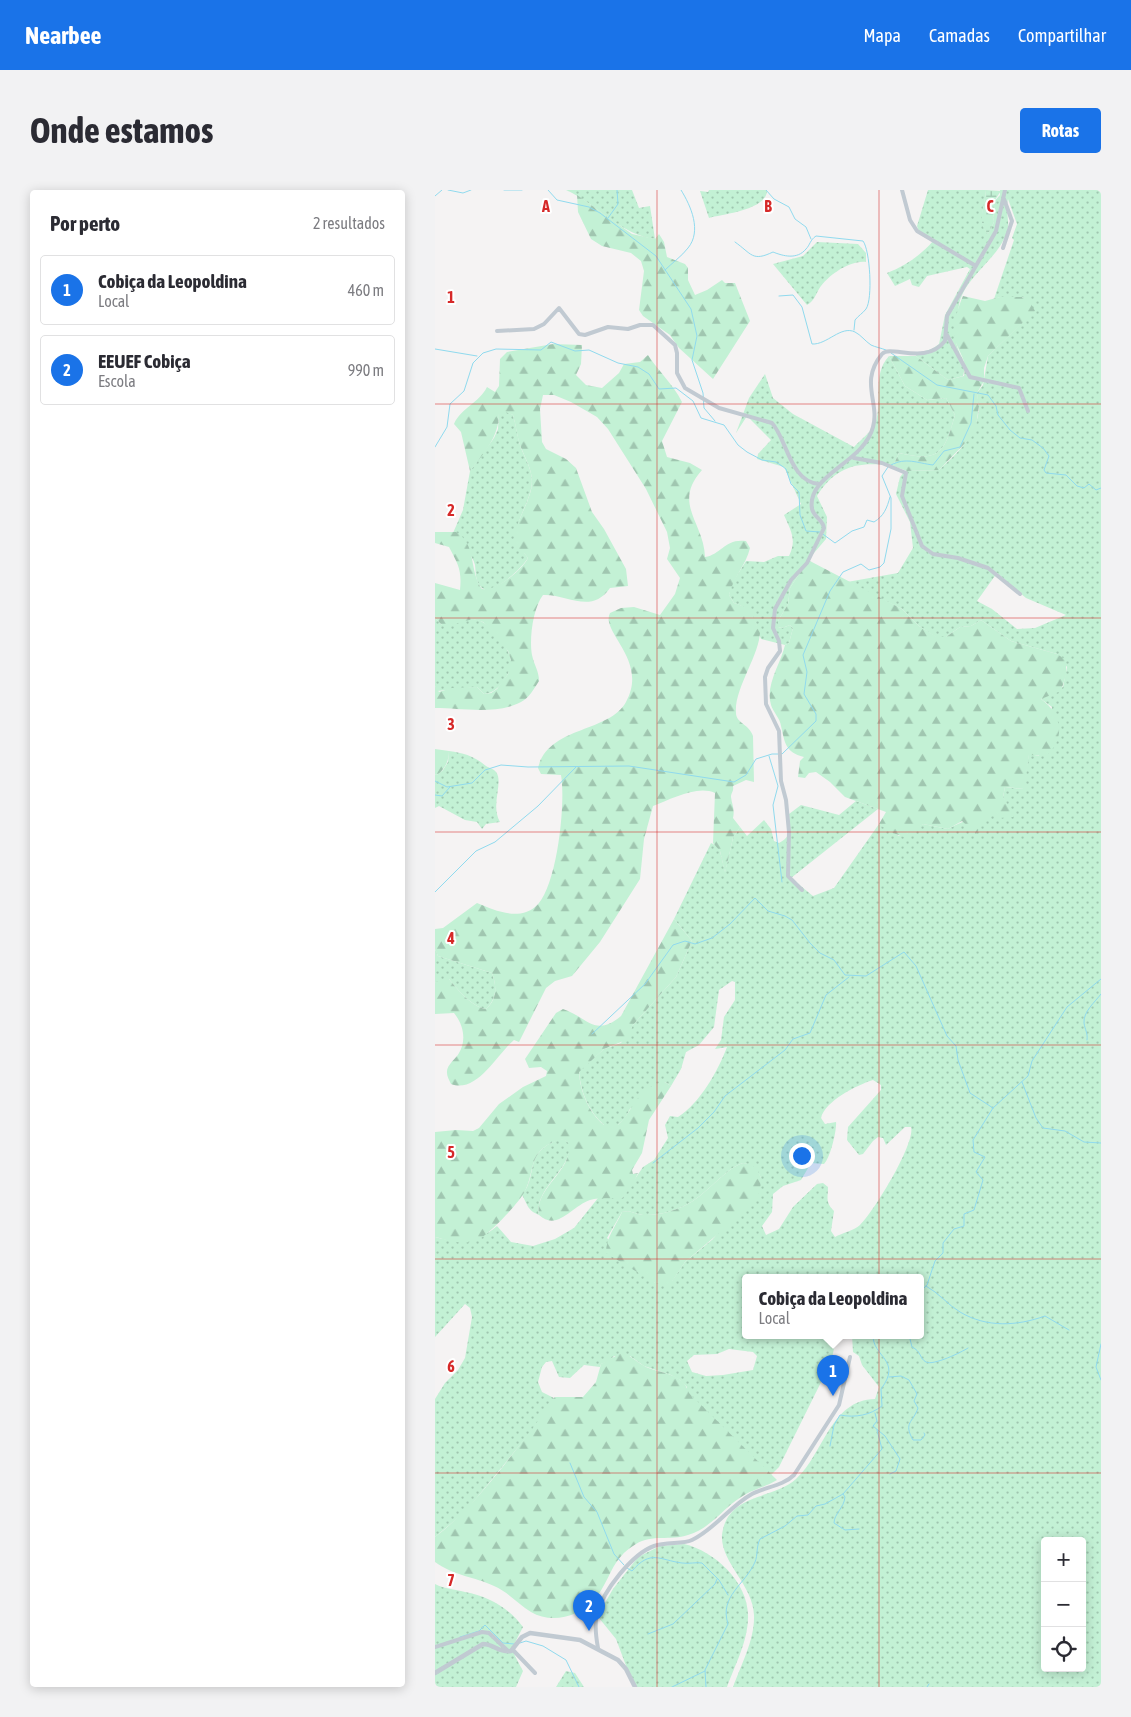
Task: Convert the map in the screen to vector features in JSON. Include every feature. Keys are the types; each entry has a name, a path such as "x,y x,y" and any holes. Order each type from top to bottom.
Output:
{"street":[{"path":"902,190 910,220 917,231 976,266"},
{"path":"802,890 787,876 789,832 786,800 781,781 779,731 766,704 765,677 767,668 780,652 779,641 773,628 775,609 791,580 807,563 824,528 813,510 814,492 819,484 854,458 873,426 869,385 882,354 891,351 917,354 931,352 942,345 947,335 947,316 996,231 1005,190"},
{"path":"1003,248 1013,221 1004,199"},
{"path":"497,331 534,329 544,324 559,308 579,334 585,335 608,327 628,329 647,324 655,326 675,345 677,352 676,369 682,386 719,408 772,423 785,450 802,476 809,482 819,484"},
{"path":"947,335 970,377 1019,388 1029,411"},
{"path":"854,458 883,463 906,473 901,488 903,500 912,516 920,542 929,552 958,558 988,568 1020,594"},
{"path":"598,1648 596,1621 599,1608 619,1576 638,1554 665,1542 690,1541 710,1528 746,1497 787,1480 793,1475 839,1405 850,1357"},
{"path":"435,1647 485,1632 510,1650 535,1673"},
{"path":"435,1673 483,1644 488,1644 500,1651 510,1650 521,1637 530,1633 580,1640 598,1648 622,1664 635,1687"}],"green space":[{"path":"566,190 632,190 639,208 650,206 655,239 631,232"},
{"path":"709,190 767,191 760,203 752,207 709,218 700,191 708,192"},
{"path":"928,190 986,190 982,219 988,234 994,222 992,204 1000,195 1000,190 1101,190 1101,1687 733,1687 750,1643 754,1615 748,1594 726,1555 723,1545 722,1535 726,1521 732,1511 741,1504 786,1486 796,1479 806,1468 838,1418 848,1408 860,1402 875,1399 879,1387 862,1365 859,1356 853,1352 852,1339 924,1339 924,1274 742,1274 742,1339 836,1339 831,1362 779,1467 771,1475 687,1392 687,1387 680,1380 671,1375 644,1366 630,1356 614,1356 609,1361 601,1364 600,1367 584,1365 570,1378 559,1377 552,1361 546,1362 542,1367 538,1382 542,1392 554,1398 533,1429 466,1511 435,1537 435,1399 465,1358 472,1317 470,1308 465,1304 435,1337 435,1237 467,1240 483,1235 497,1226 511,1242 533,1246 555,1239 574,1228 598,1198 622,1198 643,1167 654,1160 668,1138 665,1125 670,1116 678,1117 694,1104 701,1095 719,1066 727,1047 715,1049 721,1040 724,1017 735,1000 735,982 732,981 719,990 714,1027 699,1045 686,1052 681,1069 671,1086 665,1082 630,1109 618,1125 604,1125 594,1114 583,1093 579,1071 604,1049 621,1043 633,1025 676,977 692,941 674,919 711,843 719,847 725,872 733,838 740,827 747,836 764,820 771,829 774,841 779,843 788,835 790,827 789,814 801,805 839,815 856,801 878,809 791,878 813,896 834,888 879,824 899,836 923,824 948,829 1006,804 1003,797 1005,787 1023,789 1029,754 1039,756 1052,707 1041,699 1063,687 1067,667 1057,654 1011,641 981,620 971,626 960,627 946,637 936,637 919,626 902,609 847,582 898,573 913,548 910,522 896,494 900,477 905,471 939,470 965,443 975,427 979,408 977,393 983,385 988,356 1034,311 1023,297 1000,297 994,299 1014,240 1012,238 1017,224 1008,199 1007,233 999,247 967,287 959,305 956,336 964,370 963,376 948,380 916,356 917,353 932,349 939,344 945,315 970,269 967,267 927,276 919,287 912,285 910,279 895,286 887,273 912,260 933,241 919,232 917,226","holes":["997,573 1026,598 1066,615 1035,628 1017,629 992,609 977,601","873,1080 881,1085 881,1090 848,1127 847,1140 859,1155 863,1154 878,1137 883,1138 886,1145 905,1127 911,1127 911,1135 892,1178 866,1218 858,1227 835,1237 831,1231 834,1211 828,1202 828,1187 823,1183 817,1184 793,1207 779,1229 766,1235 762,1226 772,1212 773,1194 783,1186 801,1180 811,1163 824,1164 829,1156 836,1122 825,1124 821,1118 824,1112 843,1094 866,1082","743,1163 756,1170 761,1178 713,1239 685,1262 672,1281 655,1283 607,1238 622,1212 628,1211 652,1215 680,1208 692,1202 736,1166","729,1349 753,1352 757,1356 753,1370 706,1376 692,1372 687,1361 694,1355 717,1354"]},
{"path":"986,190 1001,191 992,204 994,222 988,234 982,224"},
{"path":"577,195 632,234 655,239 659,234 664,242 667,257 685,264 688,268 688,280 695,295 722,280 725,283 735,283 750,321 713,379 679,348 670,335 643,316 639,310 644,271 641,261 631,253 602,246 591,239 578,212"},
{"path":"817,242 858,244 866,253 866,262 853,263 834,274 823,284 813,300 807,305 773,264 803,256"},
{"path":"963,296 985,301 1000,297 1022,297 1029,300 1035,311 988,356 984,368 984,381 977,393 979,406 976,426 972,436 939,470 907,471 893,466 899,453 923,456 938,452 947,439 955,415 946,398 927,400 905,386 889,356 916,356 948,380 964,376 964,363 955,337 957,313"},
{"path":"553,344 582,345 581,364 576,375 586,385 602,388 619,373 624,364 640,362 648,355 682,402 662,441 667,457 690,463 702,470 693,482 690,503 700,533 705,557 716,553 733,542 746,541 750,548 729,595 734,603 743,606 749,611 760,628 757,648 739,692 736,713 738,719 749,729 753,736 754,782 746,780 733,786 731,797 734,810 733,818 740,827 733,838 725,873 720,851 713,843 715,793 708,791 692,792 653,806 644,839 640,879 600,942 572,976 555,981 546,988 519,1042 514,1040 478,1078 460,1086 451,1084 447,1070 451,1062 458,1055 463,1043 462,1027 454,1013 435,1014 435,983 441,979 449,979 471,1002 486,1009 494,997 495,983 492,973 438,956 435,949 435,929 443,928 477,903 491,909 514,914 528,911 535,907 543,898 549,883 558,845 561,824 562,788 561,775 541,774 538,768 544,754 554,744 618,712 626,702 632,687 632,673 628,660 609,621 610,613 621,608 634,607 660,615 675,594 680,578 667,559 670,548 667,532 646,489 608,429 597,417 571,402 554,395 543,395 540,409 542,442 546,449 566,459 576,468 592,512 604,529 626,569 628,586 610,588 603,596 587,602 543,595 534,615 531,641 532,655 539,681 524,700 511,706 490,710 435,708 435,686 439,692 452,688 477,687 484,694 491,693 497,689 508,674 511,660 508,651 493,631 483,622 473,619 447,626 442,625 435,618 435,583 460,590 460,572 449,547 435,543 435,532 456,532 463,537 470,551 475,575 482,589 495,587 508,579 528,558 524,553 515,549 515,540 518,525 529,498 532,478 519,442 513,415 503,411 499,413 494,437 470,471 461,432 454,424 457,418 484,393 487,387 495,392 499,386 500,359 507,352"},
{"path":"889,356 905,386 927,400 946,398 955,415 947,439 943,447 932,455 913,456 899,453 893,466 859,465 841,472 824,486 817,496 827,517 826,539 808,560 790,588 788,604 778,621 778,627 782,628 790,625 793,628 789,643 785,645 761,639 753,617 746,609 734,603 729,595 731,585 746,561 764,562 778,556 789,556 793,540 784,515 801,504 784,467 757,459 758,454 771,440 747,416 736,433 749,398 765,374 773,398 793,414 854,447 871,430 876,420 880,373 883,364"},
{"path":"503,410 513,415 520,445 532,477 531,489 517,531 521,548 528,558 507,579 493,588 487,589 482,588 478,583 474,561 453,533 463,510 470,471 494,438 498,429 499,412"},
{"path":"808,560 902,609 919,626 937,637 946,637 960,627 971,626 981,620 1011,641 1057,654 1066,660 1066,675 1061,691 1041,699 1057,718 1059,734 1057,741 1053,749 1046,756 1029,755 1024,789 1005,787 1003,797 1013,817 999,818 989,814 976,834 962,821 948,829 923,824 904,837 890,832 879,824 886,812 845,797 830,782 816,772 809,773 805,778 798,777 800,761 804,757 793,752 787,746 780,723 771,705 770,690 774,674 785,645 789,643 793,628 790,625 782,628 778,627 778,621 788,604 790,588"},
{"path":"435,618 442,625 470,619 479,620 492,629 502,641 511,661 508,674 497,689 484,694 477,687 437,691 435,686"},
{"path":"435,749 449,751 446,764 437,775 435,774"},
{"path":"449,751 473,757 496,772 499,782 496,808 500,822 486,824 482,829 477,822 465,820 439,806 435,808 435,774 437,775 443,770 448,762"},
{"path":"674,919 692,941 676,977 633,1025 626,1040 604,1049 579,1072 581,1087 586,1101 604,1125 618,1125 637,1099 648,1088 665,1082 671,1086 649,1120 642,1153 632,1170 633,1174 638,1173 632,1186 622,1198 590,1200 565,1216 552,1221 539,1215 539,1205 542,1196 560,1172 568,1154 569,1144 565,1140 558,1140 541,1150 534,1163 528,1184 522,1196 503,1218 482,1237 472,1242 456,1242 435,1237 435,1132 473,1131 479,1128 499,1104 523,1087 546,1076 547,1071 541,1067 529,1068 525,1059 556,1013 563,1009 598,1026 612,1022 621,1016"},
{"path":"435,949 438,956 492,973 495,992 490,1005 486,1009 471,1002 449,979 435,983"},
{"path":"560,1139 570,1144 569,1154 565,1163 542,1196 539,1205 539,1215 530,1209 522,1195 530,1180 533,1165 540,1151"},
{"path":"743,1163 750,1164 757,1169 761,1178 760,1192 739,1216 685,1262 669,1286 655,1283 606,1253 609,1237 622,1212 628,1211 652,1215 680,1208 692,1202 729,1171"},
{"path":"623,1352 646,1367 671,1375 682,1381 688,1392 777,1480 738,1499 696,1532 675,1538 648,1539 636,1544 621,1556 594,1600 581,1611 564,1617 547,1618 539,1616 499,1589 458,1574 435,1562 435,1537 462,1513 487,1486 533,1428 552,1400 555,1397 583,1397 596,1382 601,1364"},
{"path":"684,1544 696,1548 718,1561 728,1570 743,1592 747,1604 748,1617 741,1653 727,1687 634,1687 616,1639 599,1618 599,1613 613,1589 638,1557 660,1546"},
{"path":"435,1584 482,1596 505,1609 523,1627 513,1649 523,1671 516,1687 435,1687"},
{"path":"566,1671 575,1673 584,1687 556,1687"}],"waterway":[{"path":"435,196 442,190"},
{"path":"448,190 463,193 471,190"},
{"path":"504,190 522,190"},
{"path":"548,190 557,200 589,207 600,213 656,256 691,309 697,336 692,360 703,393 704,408 715,421"},
{"path":"608,218 618,204 617,190"},
{"path":"665,270 688,248 694,234 695,226 691,211 681,190"},
{"path":"766,190 774,199 789,207 795,219 806,227 811,239"},
{"path":"735,242 756,256 773,252 785,256 794,256 806,249 816,236 863,241 869,264 869,295 866,309 855,320 854,330"},
{"path":"779,296 793,295 802,307 812,344 823,342 844,331 850,331 857,333 871,345 886,350"},
{"path":"435,447 447,427 450,404 464,391 473,363 483,353 496,349 541,350 551,342 575,351 589,350 618,363 638,367 649,374 659,389 676,388 693,401 701,418 724,425 738,445 747,452 762,460 776,462 782,466 786,469 791,484 799,492 800,515 806,531 820,532 835,543 852,531 864,527 867,520 874,522 877,520 885,511 890,497"},
{"path":"435,349 477,356"},
{"path":"891,353 937,385 988,395 996,406 998,415 1010,430 1020,438 1032,440 1043,448 1049,456 1044,470 1046,473 1066,475 1077,486 1084,488 1089,484 1096,490 1101,488"},
{"path":"891,465 902,461 933,465 944,451 960,447 971,423 974,394"},
{"path":"435,781 447,787 472,783 485,770 501,765 528,767 629,766 734,782 746,775 756,759 772,754 782,754 816,721 816,714 804,694 807,672 803,655 830,591 843,572 861,564 869,570 880,567 884,563 891,529 891,498 882,476 888,467"},
{"path":"769,756 778,786 773,805 782,882"},
{"path":"435,892 476,851 495,842 538,806 576,767"},
{"path":"435,795 442,796 450,787"},
{"path":"592,1034 645,984 673,945 685,941 695,944 712,938 730,924 755,898 768,911 792,920 810,943 820,953 834,960 845,975 866,976 904,952 916,966 947,1036 956,1046 958,1060 970,1093 993,1108"},
{"path":"653,1163 698,1128 714,1112 725,1096 785,1050 793,1039 810,1033 826,995 849,977"},
{"path":"924,1288 927,1285 935,1261 943,1253 943,1243 954,1229 964,1226 964,1214 974,1210 983,1180 976,1172 985,1157 974,1152 973,1140 993,1108 1028,1076 1032,1061 1067,1007 1101,979"},
{"path":"1087,1040 1084,1023 1085,1015 1101,994"},
{"path":"1022,1082 1036,1118 1043,1128 1065,1131 1084,1142 1101,1143"},
{"path":"926,1286 960,1312 981,1321 1002,1324 1024,1322 1045,1316 1069,1330"},
{"path":"830,1446 834,1425 840,1415 863,1415 873,1412 882,1406 881,1389 889,1371 888,1365 877,1349 874,1339"},
{"path":"910,1339 912,1347 926,1362 930,1363 968,1348"},
{"path":"1101,1344 1096,1367 1101,1380"},
{"path":"889,1377 901,1376 909,1380 917,1394 914,1401 918,1408 909,1426 910,1434 913,1440 921,1440 925,1435 924,1433"},
{"path":"875,1413 877,1421 873,1426 885,1436 900,1459 896,1471 890,1474"},
{"path":"706,1687 705,1670 728,1624 727,1606 734,1591 755,1562 760,1539 785,1526 797,1516 808,1515 816,1506 825,1504 843,1494 882,1449 877,1430"},
{"path":"570,1463 584,1497 597,1512 614,1554 624,1565"},
{"path":"843,1494 845,1497 844,1501 834,1523 845,1530 859,1529"},
{"path":"627,1568 632,1571 639,1564 650,1558 682,1563 702,1563 719,1580 728,1595"},
{"path":"648,1634 673,1624 715,1584 717,1579"},
{"path":"460,1637 479,1631 485,1625 503,1643 514,1644"},
{"path":"520,1643 526,1641 543,1646 566,1660 579,1687"},
{"path":"672,1687 705,1671"}],"place":[{"name":"Cobiça da Leopoldina","path":"833,1396"},
{"name":"EEUEF Cobiça","path":"589,1631"}]}
